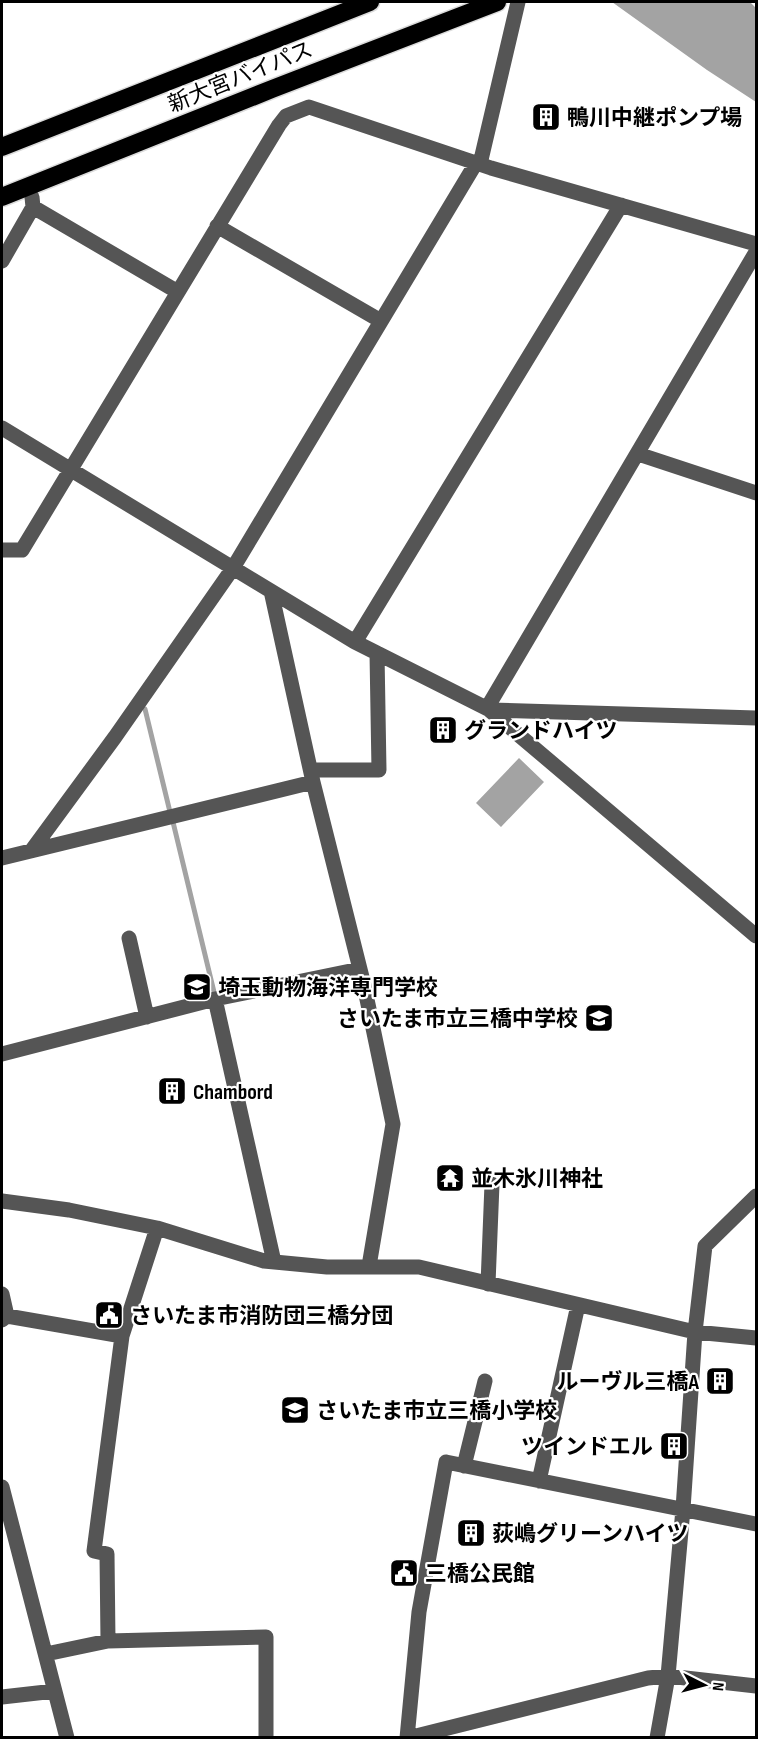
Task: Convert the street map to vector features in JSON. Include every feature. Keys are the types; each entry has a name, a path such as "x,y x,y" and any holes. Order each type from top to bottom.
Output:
{"highway":[{"name":"新大宮バイパス","path":"2,147 370,2"},
{"name":"新大宮バイパス","path":"2,197 497,2"}],"street":[{"path":"32,850 233,568 478,163 518,2"},
{"path":"2,550 22,550 286,116 309,107 478,163 756,244"},
{"path":"2,261 33,207 30,186"},
{"path":"355,642 621,205"},
{"path":"33,207 178,292"},
{"path":"217,226 381,321"},
{"path":"488,708 756,252"},
{"path":"2,428 355,642 488,708 756,936"},
{"path":"638,454 756,493"},
{"path":"271,591 312,776 360,969 393,1124 369,1266"},
{"path":"2,858 312,776 379,770 377,653"},
{"path":"488,708 756,718"},
{"path":"129,938 147,1017"},
{"path":"2,1054 215,999 360,969"},
{"path":"215,999 274,1262"},
{"path":"488,1284 492,1184"},
{"path":"657,1737 668,1676 683,1509 695,1332 705,1246 756,1196"},
{"path":"2,1201 69,1210 157,1228 264,1261 327,1267 419,1267 695,1332 756,1338"},
{"path":"108,1641 107,1554 94,1551 122,1336 157,1228"},
{"path":"2,1294 4,1318 122,1336"},
{"path":"539,1480 578,1305"},
{"path":"464,1466 485,1382"},
{"path":"756,1524 446,1462 419,1612 407,1737 630,1682 668,1676 756,1686"},
{"path":"2,1490 67,1737"},
{"path":"46,1654 108,1641 266,1637 266,1737"},
{"path":"2,1697 55,1691"}],"shaded area":[{"path":"612,2 750,2 756,8 756,102 707,70"},
{"path":"519,758 544,782 501,827 476,803"}],"waterway":[{"path":"145,709 170,812"},
{"path":"173,822 214,992"}],"place":[{"name":"鴨川中継ポンプ場","path":"546,117"},
{"name":"グランドハイツ","path":"443,730"},
{"name":"埼玉動物海洋専門学校","path":"197,987"},
{"name":"さいたま市立三橋中学校","path":"599,1018"},
{"name":"Chambord","path":"172,1091"},
{"name":"並木氷川神社","path":"450,1178"},
{"name":"さいたま市消防団三橋分団","path":"109,1315"},
{"name":"ルーヴル三橋A","path":"720,1381"},
{"name":"さいたま市立三橋小学校","path":"295,1410"},
{"name":"ツインドエル","path":"674,1446"},
{"name":"荻嶋グリーンハイツ","path":"471,1533"},
{"name":"三橋公民館","path":"404,1573"}]}
